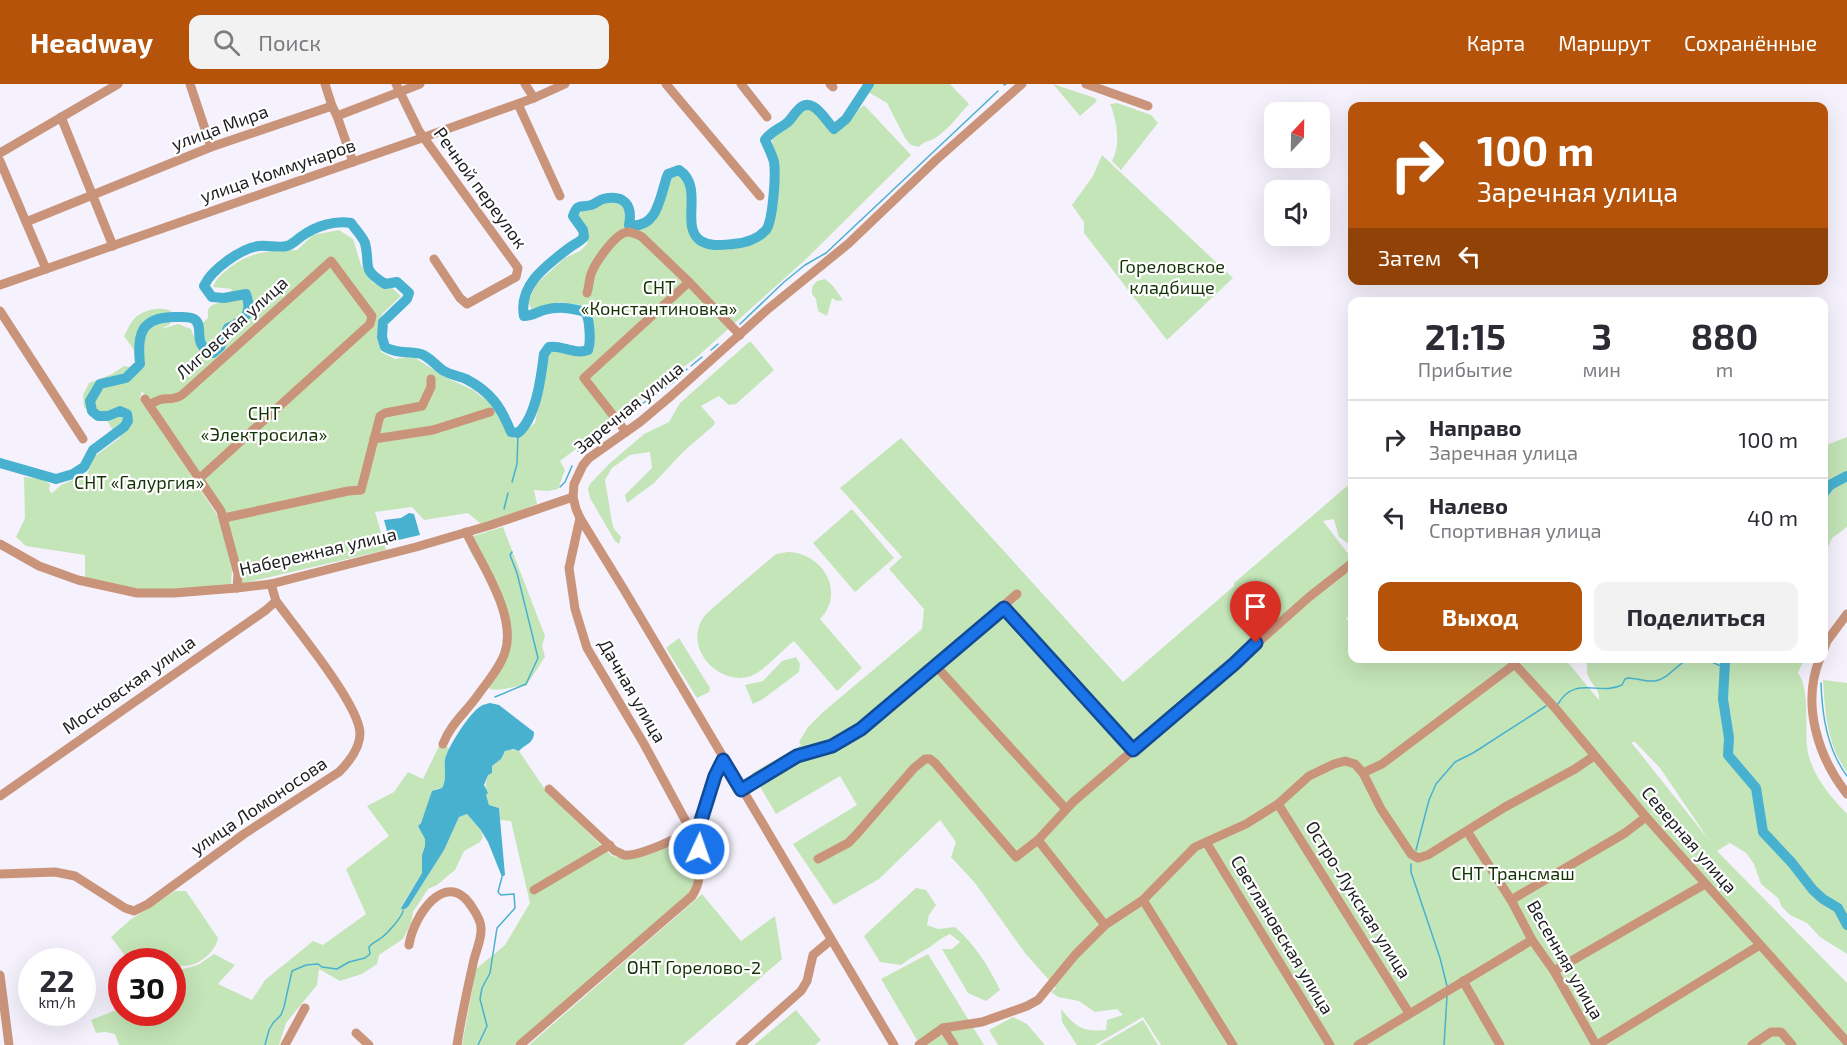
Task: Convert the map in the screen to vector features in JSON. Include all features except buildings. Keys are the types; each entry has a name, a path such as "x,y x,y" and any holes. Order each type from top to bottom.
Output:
{"street":[{"path":"0,153 118,84"},
{"path":"190,84 211,147"},
{"path":"325,84 352,162"},
{"path":"337,116 398,88 420,84"},
{"path":"525,84 534,98"},
{"name":"улица Коммунаров","path":"0,285 423,138 534,98 564,84"},
{"path":"666,84 760,196"},
{"path":"741,84 767,117"},
{"name":"Заречная улица","path":"573,497 577,475 589,458 671,396 768,309 848,244 936,160 1022,84"},
{"path":"1086,84 1148,106"},
{"name":"Речной переулок","path":"398,88 423,138 518,268 516,277 467,304 460,298 434,259"},
{"path":"518,104 560,196"},
{"name":"улица Мира","path":"26,222 211,147 332,106"},
{"path":"62,117 113,246"},
{"path":"0,161 46,269"},
{"path":"587,293 592,273 618,236 627,231 642,237 740,335"},
{"name":"Лиговская улица","path":"331,261 372,316 370,324 200,478 148,402 160,398 172,399 182,395 331,261"},
{"path":"626,432 584,378 689,282"},
{"path":"0,310 83,439"},
{"path":"224,518 348,490 361,490 380,416 422,406 431,387 430,379"},
{"path":"374,439 433,430 490,412"},
{"path":"200,478 224,518 238,574 237,588"},
{"path":"573,497 580,518 894,1045"},
{"name":"Набережная улица","path":"0,544 39,566 68,576 137,593 174,593 237,588 271,584 416,547 573,497"},
{"name":"Дачная улица","path":"520,1045 692,896 700,881 701,868 694,830 587,648 575,609 569,568 580,518"},
{"path":"443,744 447,733 469,708 494,673 508,640 508,622 503,606 466,532"},
{"path":"818,859 848,843 914,768 925,759 930,759 939,767 1016,857 1038,840 1066,809 1133,750 1308,597 1348,566"},
{"name":"улица Ломоносова","path":"0,874 55,873 75,876 125,908 134,911 148,904 244,834 339,772 349,762 358,743 360,733 358,720 347,699 276,601 271,584"},
{"path":"741,790 797,756 832,746 861,729 1004,608 1017,594"},
{"name":"Московская улица","path":"0,796 267,610 276,601"},
{"path":"1004,608 1133,750"},
{"path":"1828,643 1847,614"},
{"path":"1363,773 1382,764 1509,663"},
{"name":"Северная улица","path":"1514,663 1556,709 1646,817 1847,1042"},
{"path":"1819,663 1813,687 1815,725 1821,749 1832,772 1847,794"},
{"path":"935,665 1066,809"},
{"path":"919,1045 943,1028 982,1022 1038,1000 1074,955 1105,925 1143,900 1195,847 1246,824 1278,804 1309,776 1334,764 1345,761 1355,764 1363,773 1381,809 1411,854 1418,858 1428,855 1594,756"},
{"name":"Дачная улица","path":"694,830 723,760"},
{"path":"549,789 623,855 633,855 694,830"},
{"name":"Остро-Лукская улица","path":"1278,804 1409,1013"},
{"path":"1511,900 1646,817"},
{"name":"Весенняя улица","path":"1467,831 1511,900 1532,940 1554,971 1596,1045"},
{"path":"1038,840 1105,925"},
{"name":"Светлановская улица","path":"1206,842 1330,1045"},
{"path":"534,890 610,845"},
{"path":"1554,971 1705,884"},
{"path":"409,945 411,929 440,893 458,892 467,899 480,922 480,937 464,1003 457,1045"},
{"path":"1143,900 1233,1045"},
{"path":"740,1045 801,991 807,981 813,955 831,940"},
{"path":"1358,1045 1532,940"},
{"path":"1596,1045 1760,945"},
{"path":"0,975 9,1045"},
{"path":"1463,981 1500,1045"},
{"path":"285,1045 305,1008"},
{"path":"943,1028 954,1045"},
{"path":"1752,1045 1771,1032 1781,1032 1792,1045"},
{"path":"356,1033 369,1045"}],"green space":[{"path":"874,84 950,84 969,104 944,131 919,147 911,145 905,138 887,103 868,92"},
{"path":"1053,84 1095,98 1097,101 1080,116"},
{"path":"1117,103 1151,115 1158,123 1121,170 1112,161 1115,155 1117,133 1110,104"},
{"path":"864,105 911,155 805,260 697,357 560,461 565,470 558,489 534,490 537,504 482,525 468,513 424,520 412,507 375,512 386,550 240,584 226,520 142,391 140,398 219,518 232,570 231,585 173,591 137,590 85,579 85,555 26,546 16,537 25,518 24,477 42,479 50,484 49,490 52,493 61,485 87,474 95,456 121,437 113,431 107,420 100,421 84,407 83,395 89,383 112,374 124,366 132,367 136,362 134,350 124,336 137,316 157,309 171,311 170,324 161,329 178,324 191,329 194,337 196,329 208,318 208,309 212,305 225,301 232,289 213,287 216,280 240,261 263,252 297,250 313,235 339,230 353,239 361,265 373,283 392,288 401,296 382,314 377,336 381,352 395,359 412,356 447,378 473,390 494,406 506,432 515,439 535,423 549,355 553,349 586,356 594,349 593,315 586,306 560,302 532,310 528,302 536,284 565,258 580,251 587,244 588,233 581,225 579,215 582,211 597,204 619,202 626,213 625,225 641,228 658,211 670,176 675,172 680,173 688,190 689,227 697,242 705,247 719,249 746,245 762,237 771,224 773,216 780,173 772,139 800,113 808,109 837,133"},
{"name":"Гореловское кладбище","path":"1102,155 1233,278 1167,340 1084,233 1084,222 1072,205 1093,176"},
{"path":"825,279 843,300 837,301 832,298 827,316 818,311 816,299 812,294 812,287 817,281"},
{"path":"749,342 774,370 736,404 729,405 719,396 700,405 715,422 714,425 683,452 654,483 627,503 625,495 652,468 650,452 630,455 612,468 605,480 612,522 614,529 621,537 619,544 590,498 588,489 590,484 644,434 669,422 680,403"},
{"path":"1847,437 1847,527 1832,538 1828,548 1828,444"},
{"name":"СНТ Трансмаш","path":"901,438 1123,682 1348,485 1348,543 1339,537 1334,519 1323,521 1348,554 1348,617 1346,618 1348,621 1348,663 1568,663 1599,700 1588,675 1587,663 1803,663 1798,673 1806,698 1809,756 1821,783 1847,814 1847,954 1820,937 1807,923 1790,915 1782,907 1778,898 1761,884 1754,864 1746,853 1730,843 1717,851 1847,983 1847,1045 1161,1045 1143,1017 1095,1045 1077,1045 1062,1022 1061,1009 1075,1024 1091,1030 1106,1030 1107,1020 1123,1015 1117,1009 1095,1012 1079,1001 1058,997 1051,992 1056,988 1025,953 975,883 951,857 956,842 940,820 879,879 834,905 793,844 857,805 840,776 776,814 752,773 801,745 799,742 808,727 823,712 922,629 924,609 889,569 902,557 840,488","holes":["1631,742 1635,742 1660,768 1709,840"]},
{"path":"852,509 894,558 855,592 813,543"},
{"path":"503,527 545,636 542,646 545,657 526,686 494,690 490,689 485,681 500,657 505,629 497,600 468,547 474,540 473,536"},
{"path":"788,552 811,559 827,576 831,586 831,597 828,608 820,619 862,668 837,691 794,641 756,673 739,678 727,676 716,670 701,652 698,630 705,615 776,554"},
{"path":"679,638 710,688 709,692 697,698 666,648"},
{"path":"796,657 800,664 799,672 753,704 745,685 763,681 782,661"},
{"path":"1823,680 1847,683 1847,772 1831,740"},
{"path":"440,744 449,748 442,788 436,789 419,826 425,839 422,873 401,907 403,910 408,907 429,874 459,817 467,814 480,829 483,837 480,842 464,851 455,870 437,885 428,889 413,912 411,923 403,939 379,955 377,964 362,974 340,981 319,969 317,985 286,1023 279,1045 119,1045 115,1034 96,1033 93,1026 96,1026 96,1018 108,1013 108,1026 186,1026 186,968 198,965 214,954 235,965 218,984 252,1000 265,980 313,941 323,945 366,914 346,869 389,836 367,806 394,792 408,772 423,779"},
{"path":"508,749 519,751 546,791 612,856 623,858 644,855 694,833 696,874 686,897 514,1045 462,1045 476,969 505,945 530,903 511,821 500,820 499,808 489,805 486,797 488,774 496,761"},
{"path":"916,888 926,890 936,905 929,915 927,925 938,929 955,927 975,948 986,964 1000,990 986,1001 968,993 942,949 952,949 960,942 950,934 901,965 880,962 864,936"},
{"path":"175,891 186,891 218,938 208,955 186,966 186,948 119,948 111,937 130,920"},
{"name":"ОНТ Горелово-2","path":"702,894 741,941 775,916 782,959 683,1045 529,1045"},
{"path":"928,954 984,1045 920,1045 881,979"},
{"path":"796,1010 821,1040 815,1045 754,1045"},
{"path":"1013,1017 1027,1024 1045,1045 998,1045 989,1030"},
{"path":"1143,1020 1158,1045 1100,1045"}],"water":[{"path":"409,513 414,514 420,535 390,542 384,520 401,518"},
{"path":"490,703 499,705 534,732 531,741 519,751 513,749 505,751 501,759 492,766 492,773 488,775 484,785 488,793 486,795 489,805 499,808 505,875 502,877 488,842 467,814 459,817 444,850 408,907 403,910 401,908 422,873 425,839 418,826 432,791 444,785 447,754 471,715 481,706"}],"waterway":[{"path":"0,463 56,479 73,474 84,467 93,450 124,427 128,421 127,414 120,411 108,416 98,416 92,411 90,401 100,384 126,378 140,364 139,344 143,330 148,324 163,318 192,318 199,327 202,345 213,353 220,347 228,328 243,319 249,306 246,294 224,298 212,297 204,286 213,273 244,251 259,246 287,246 313,229 339,222 351,223 362,238 367,251 369,270 372,274 385,284 397,282 409,293 407,299 383,322 382,337 385,347 398,352 421,354 449,374 475,384 494,401 511,432 518,433 533,408 544,354 549,347 578,351 588,350 589,347 589,325 585,312 555,308 524,316 525,295 536,277 552,261 584,237 583,230 573,216 576,209 603,199 616,198 622,200 628,207 629,225 647,222 657,208 668,174 679,170 687,177 690,186 692,226 695,235 701,241 717,245 738,244 751,240 766,230 772,208 775,168 765,140 767,137 788,122 803,106 808,105 818,110 834,129 846,119 869,84"},
{"path":"740,324 784,282 805,265 826,253 998,91"},
{"path":"711,350 718,344"},
{"path":"691,366 702,357"},
{"path":"679,378 687,369"},
{"path":"623,417 675,381"},
{"path":"578,451 614,424"},
{"path":"512,482 517,464 518,433"},
{"path":"560,487 565,482 572,466"},
{"path":"1828,488 1847,476"},
{"path":"504,509 508,493"},
{"path":"495,697 526,684 538,658 517,573 510,555 512,552"},
{"path":"1558,704 1565,695 1580,688 1613,688 1622,685 1628,678 1659,680 1682,663"},
{"path":"1714,663 1725,668"},
{"path":"1725,663 1723,699 1729,738 1728,755 1756,788 1763,832 1813,890 1838,908 1847,925"},
{"path":"1821,683 1830,743 1847,776"},
{"path":"1416,850 1429,800 1436,784 1455,762 1546,706"},
{"path":"1411,864 1411,872 1447,986"},
{"path":"478,1045 487,1026 480,999 482,988 490,973 497,928 515,908 514,894 501,895 498,892 502,877"},
{"path":"265,1045 269,1030 281,1015 284,1007 292,971 306,965 318,964 322,967 337,969 349,962 365,958 370,954 369,947 384,936 403,911"},
{"path":"1444,1045 1447,996"}],"route":[{"path":"699,849 698,830 715,776 723,760 741,790 797,756 832,746 861,729 1004,608 1133,750 1256,643"}],"park label":[{"name":"СНТ «Константиновка»","path":"659,298"},
{"name":"СНТ «Электросила»","path":"264,424"},
{"name":"СНТ «Галургия»","path":"139,483"}]}
